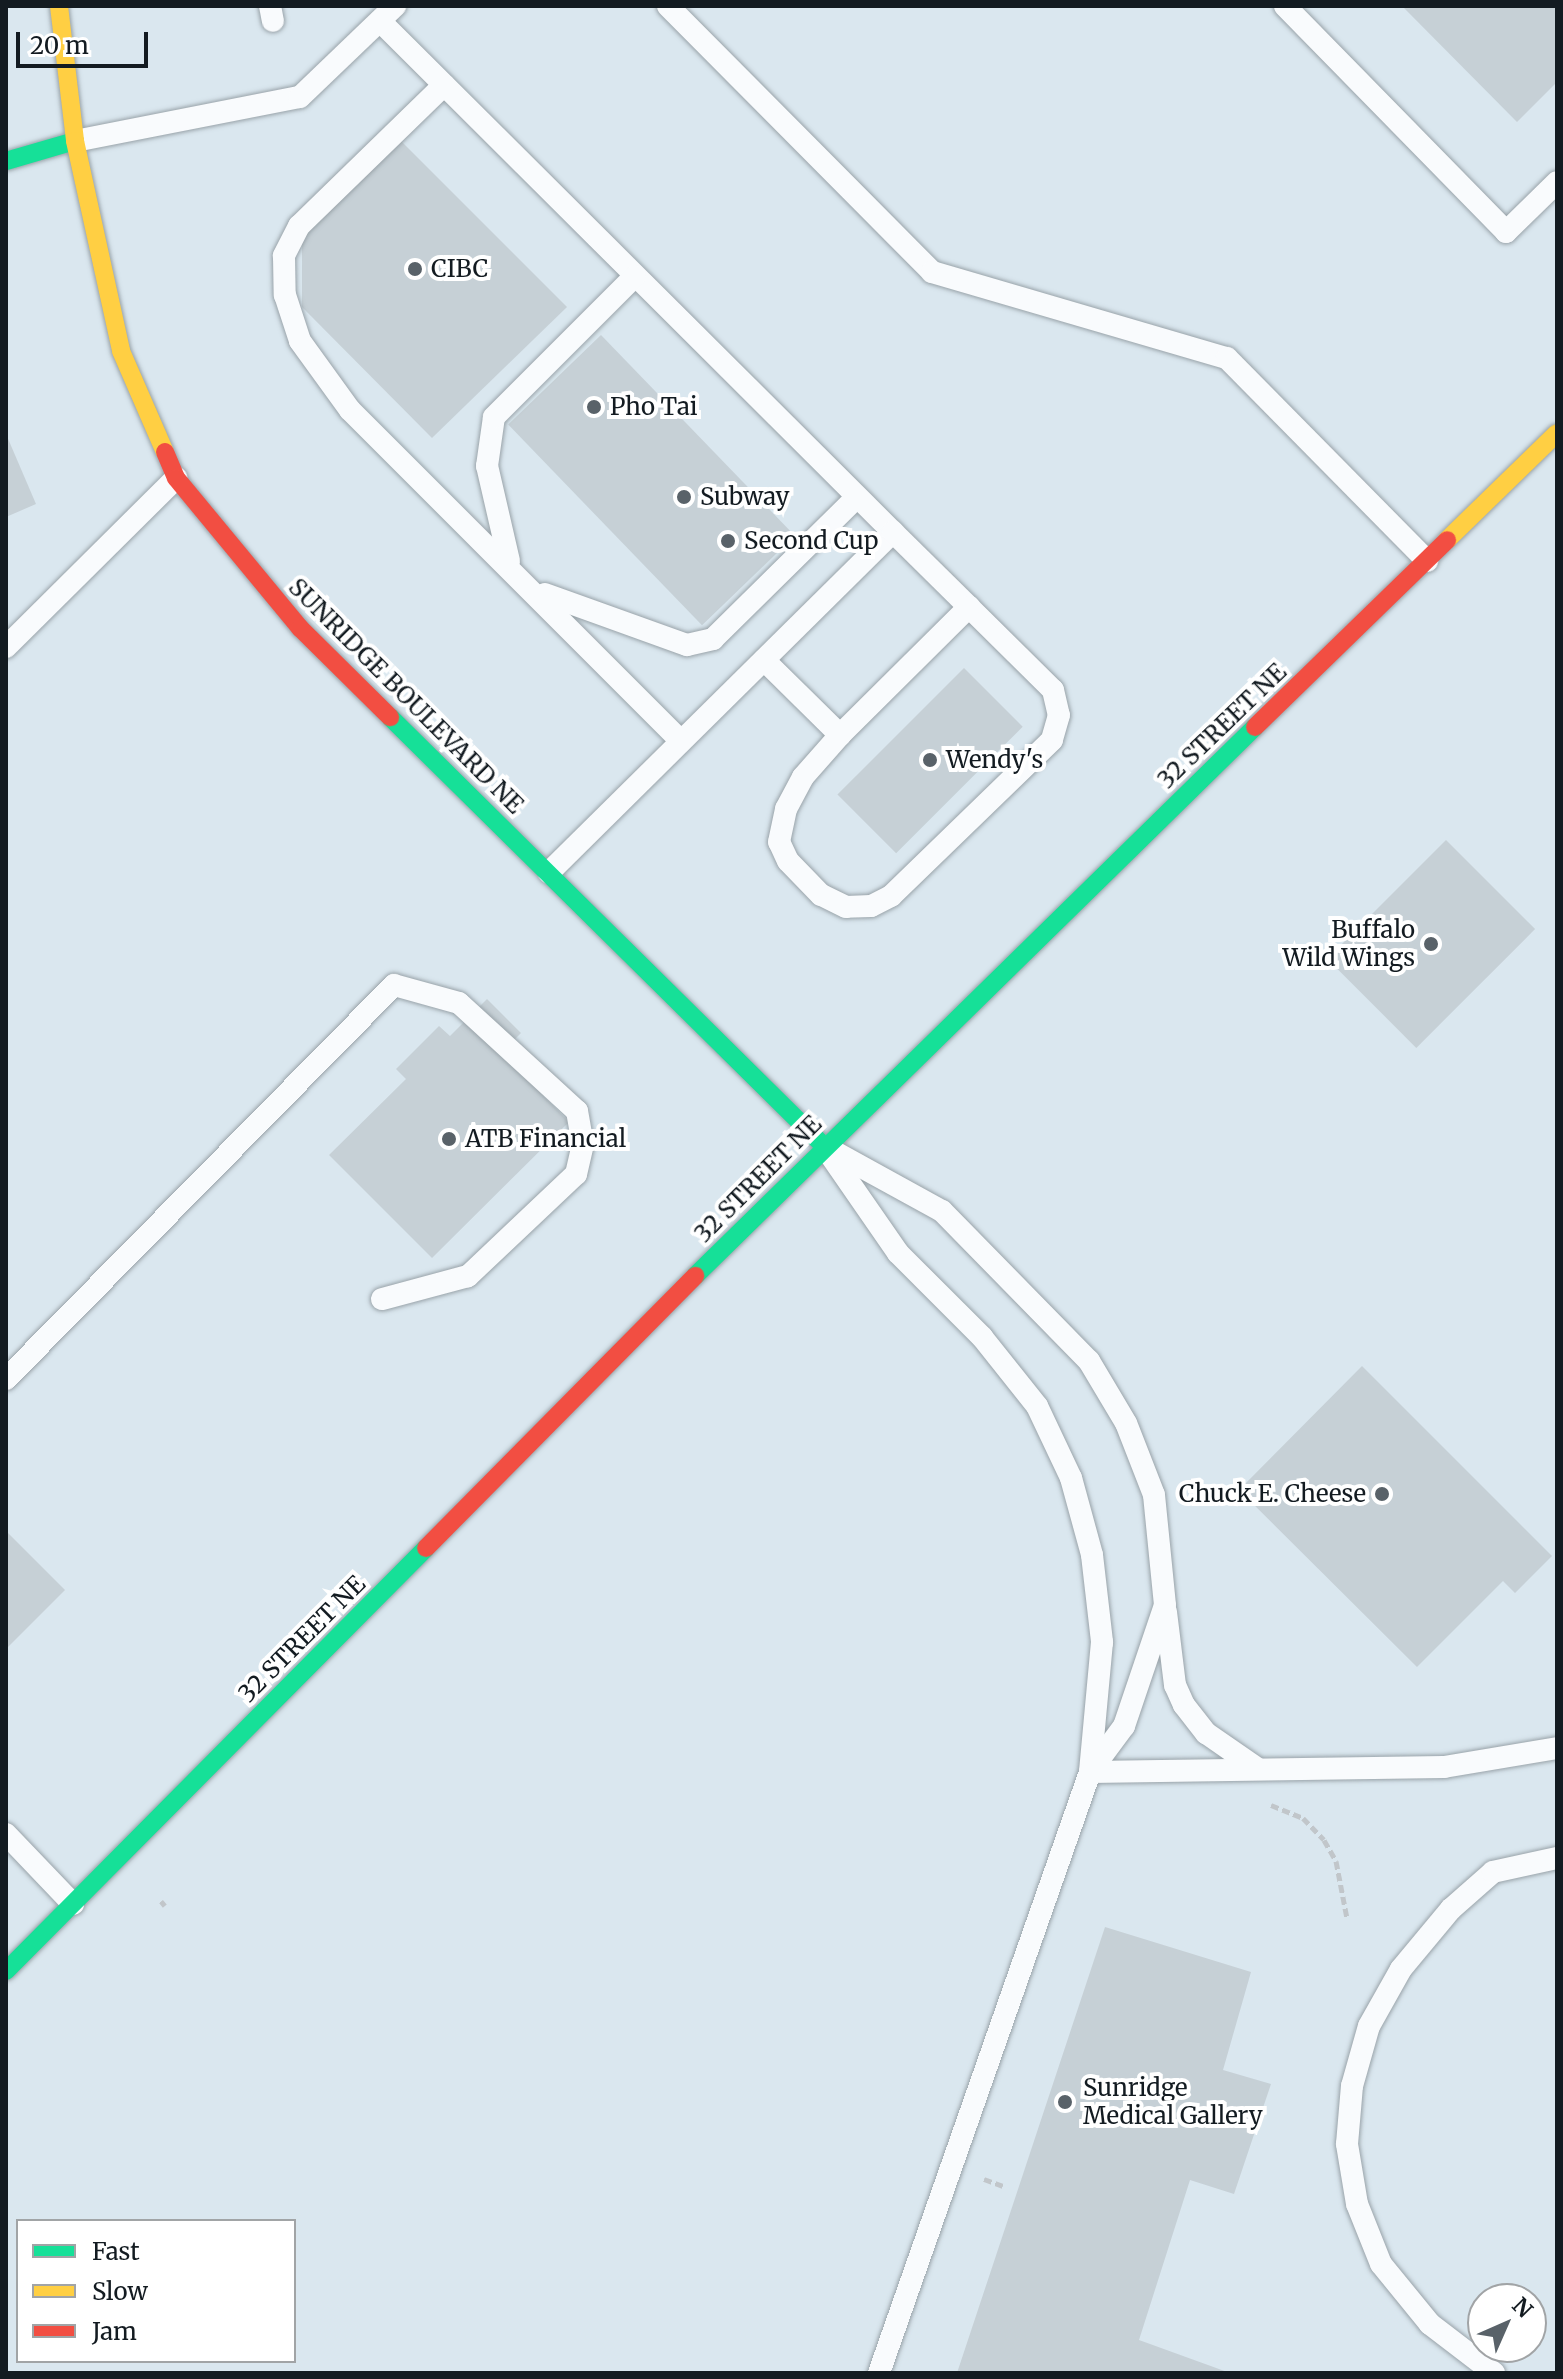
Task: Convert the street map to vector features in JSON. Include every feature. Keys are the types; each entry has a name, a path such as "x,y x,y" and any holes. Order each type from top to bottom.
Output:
{"street":[{"name":"SUNRIDGE BOULEVARD NE","path":"59,6 75,141 121,351 176,478 300,628 824,1146"},
{"path":"6,161 75,141"},
{"name":"32 STREET NE","path":"6,1971 824,1146 1557,433"}],"lane":[{"path":"668,6 932,272 1227,358 1427,561"},
{"path":"1285,6 1506,232 1557,182"},
{"path":"75,141 300,97 388,13 444,85 1053,690 1059,715 1052,740 891,896 871,906 846,907 821,895 788,861 779,842 786,809 803,777 840,735 969,607"},
{"path":"444,85 299,226 284,256 285,295 300,341 350,410 681,741"},
{"path":"635,276 494,417 487,466 498,532 513,570 554,601 687,645 713,639 857,497"},
{"path":"6,647 176,478"},
{"path":"549,873 893,532"},
{"path":"764,660 840,735"},
{"path":"6,1379 394,985 459,1003 577,1111 583,1144 576,1174 468,1276 382,1299"},
{"path":"824,1146 942,1211 1089,1361 1126,1423 1154,1495 1175,1685 1184,1705 1206,1733 1258,1769"},
{"path":"824,1146 898,1253 982,1337 1037,1406 1071,1478 1092,1555 1102,1642 1090,1772 879,2373"},
{"path":"1090,1772 1124,1726 1165,1605"},
{"path":"1090,1772 1444,1767 1557,1748"},
{"path":"6,1834 73,1904"},
{"path":"1494,2373 1430,2324 1381,2264 1357,2204 1347,2144 1352,2086 1369,2026 1401,1969 1451,1909 1493,1872 1557,1858"}],"path":[{"path":"1261,1803 1303,1818 1324,1840 1336,1861 1347,1918"},
{"path":"984,2179 1003,2186"}],"building":[{"path":"1402,6 1557,6 1557,82 1517,122"},
{"name":"CIBC","path":"400,140 567,307 432,438 302,307 302,232"},
{"path":"601,335 795,536 702,625 508,425"},
{"path":"6,434 36,504 6,517"},
{"name":"Wendy's","path":"964,668 1023,727 896,853 837,795"},
{"name":"Buffalo Wild Wings","path":"1446,840 1535,929 1416,1048 1327,959"},
{"name":"ATB Financial","path":"487,999 521,1033 501,1053 569,1122 432,1258 329,1155 406,1079 396,1069 439,1026 450,1036"},
{"path":"1362,1366 1552,1556 1515,1593 1503,1581 1417,1667 1239,1490"},
{"path":"6,1531 65,1590 6,1649"},
{"path":"1105,1927 1251,1972 1223,2070 1271,2084 1234,2194 1190,2180 1139,2340 1230,2373 957,2373"}],"traffic: fast":[{"path":"6,161 75,141"},
{"path":"390,717 824,1146"},
{"path":"695,1276 1255,727"},
{"path":"6,1971 426,1548"}],"traffic: slow":[{"path":"59,6 75,141 121,351 165,452"},
{"path":"1447,540 1557,433"}],"traffic: jam":[{"path":"165,452 176,478 300,628 390,717"},
{"path":"1255,727 1447,540"},
{"path":"426,1548 695,1276"}],"place":[{"name":"CIBC","path":"415,269"},
{"name":"Pho Tai","path":"594,407"},
{"name":"Subway","path":"684,497"},
{"name":"Second Cup","path":"728,541"},
{"name":"Wendy's","path":"930,760"},
{"name":"Buffalo Wild Wings","path":"1431,944"},
{"name":"ATB Financial","path":"449,1139"},
{"name":"Chuck E. Cheese","path":"1382,1494"},
{"name":"Sunridge Medical Gallery","path":"1065,2102"}]}
